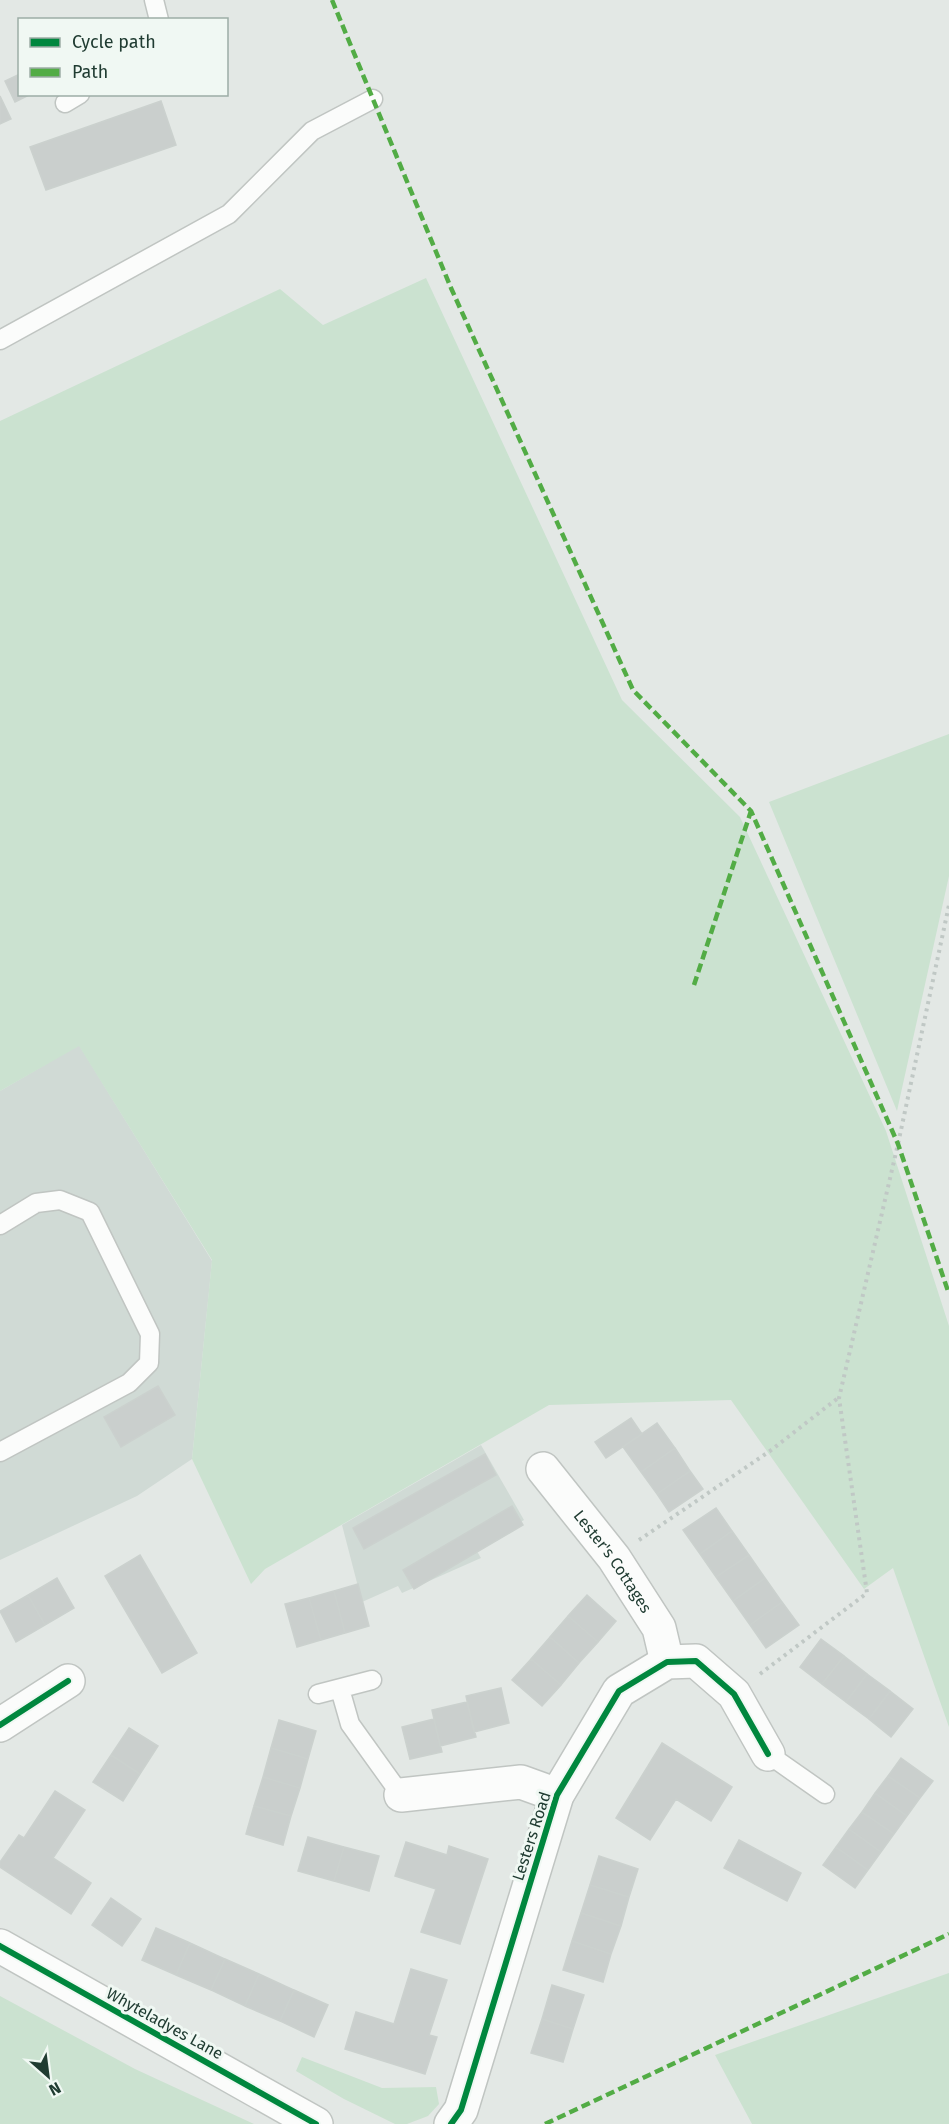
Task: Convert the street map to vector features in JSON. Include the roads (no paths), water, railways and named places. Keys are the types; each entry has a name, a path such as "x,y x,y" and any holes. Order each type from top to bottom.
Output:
{"street":[{"name":"Lester's Cottages","path":"543,1468 614,1558 659,1628 667,1662"},
{"name":"Lesters Road","path":"451,2124 461,2110 557,1795 619,1691 667,1662 696,1660 734,1694 768,1754"},
{"path":"0,1725 68,1681"},
{"path":"401,1795 521,1782 557,1795"},
{"name":"Whyteladyes Lane","path":"0,1946 316,2124"}],"lane":[{"path":"154,0 158,18"},
{"path":"0,340 228,214 312,131 373,99"},
{"path":"0,1225 36,1203 60,1200 90,1212 150,1334 149,1363 129,1383 0,1452"},
{"path":"318,1694 372,1680"},
{"path":"340,1689 350,1724 401,1795"},
{"path":"768,1754 825,1794"}]}
